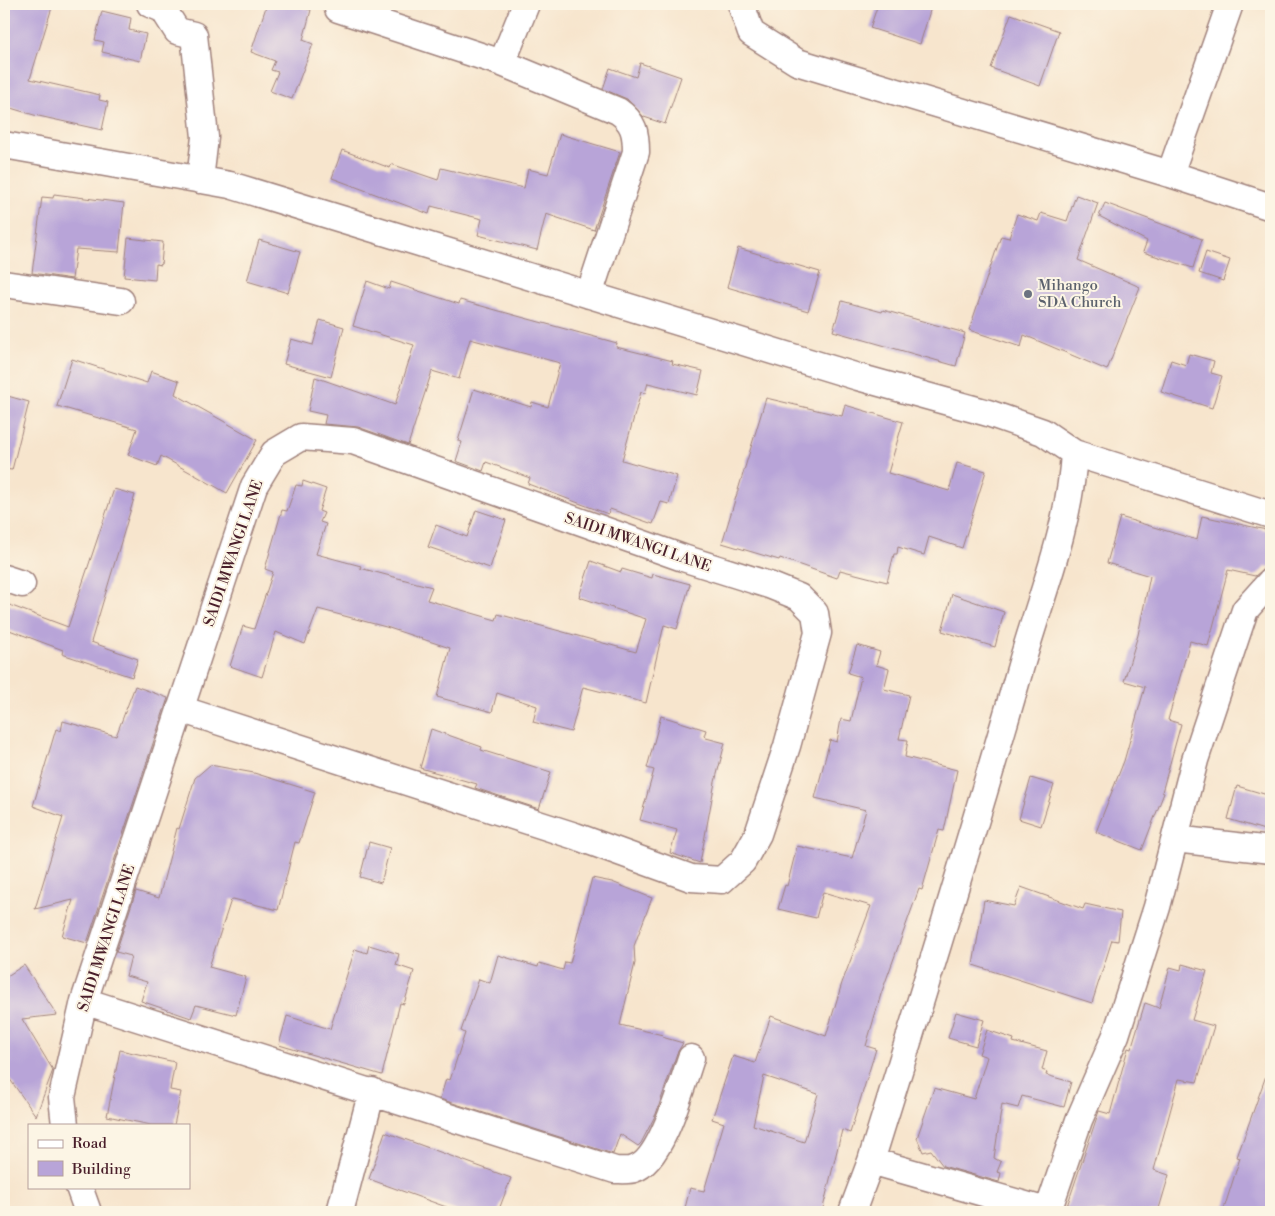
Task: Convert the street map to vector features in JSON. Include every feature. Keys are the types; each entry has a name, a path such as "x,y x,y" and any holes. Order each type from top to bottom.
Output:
{"street":[{"path":"150,4 163,9 177,31 194,35 205,136 200,180"},
{"path":"502,63 526,4"},
{"path":"741,4 751,33 797,62 1170,174 1271,207"},
{"path":"1170,174 1230,4"},
{"path":"338,10 502,63 618,111 629,118 634,130 636,152 589,295"},
{"path":"4,145 230,185 858,378 988,413 1043,432 1074,453 1270,517"},
{"path":"4,284 121,301"},
{"name":"SAIDI MWANGI LANE","path":"65,1124 62,1097 84,1001 180,709 254,486 274,453 301,437 354,441 683,558 769,585 799,597 815,613 818,633 787,746 758,834 743,861 722,880 691,878 575,836 180,709"},
{"path":"852,1212 868,1170 980,808 1062,529 1072,481 1074,453"},
{"path":"868,1170 1049,1212 1078,1120 1116,1034 1157,907 1195,760 1245,610 1271,581"},
{"path":"1175,839 1271,850"},
{"path":"84,1001 615,1170 635,1169 654,1154 669,1121 691,1058"},
{"path":"340,1212 372,1092"},
{"path":"868,1170 870,1212"},
{"path":"79,1188 88,1212"}],"building":[{"path":"9,4 53,4 30,79 100,95 99,100 108,102 102,130 34,115 4,106 4,21"},
{"path":"267,4 291,4 311,10 303,40 313,44 292,99 270,91 278,72 271,70 275,61 251,52"},
{"path":"878,4 932,4 920,44 870,28"},
{"path":"102,11 131,18 129,30 146,34 140,61 102,52 104,42 95,40"},
{"path":"1011,14 1059,31 1040,86 991,68"},
{"path":"640,63 681,77 665,124 644,117 627,99 603,89 610,68 636,77"},
{"path":"560,134 620,152 594,230 546,214 537,250 478,235 482,219 431,206 429,214 332,178 342,150 390,168 391,164 438,180 441,168 524,188 528,169 548,174"},
{"path":"54,194 124,203 119,252 76,249 72,279 32,273 42,197 53,198"},
{"path":"1076,195 1098,203 1078,260 1140,287 1107,370 1024,335 1021,347 969,330 1001,236 1009,238 1017,214 1038,221 1041,213 1067,221"},
{"path":"1105,203 1202,239 1193,268 1143,252 1147,241 1099,216"},
{"path":"128,238 163,242 161,265 156,264 155,280 124,277"},
{"path":"259,240 300,252 288,293 247,281"},
{"path":"738,248 820,272 808,311 727,287"},
{"path":"1206,252 1230,260 1223,281 1199,273"},
{"path":"367,281 389,289 391,282 459,304 460,300 617,343 616,347 673,361 672,364 703,371 697,395 648,383 645,393 641,392 622,460 677,476 669,504 661,502 653,524 610,509 608,514 528,484 530,478 486,462 483,471 456,461 462,442 458,441 474,389 531,407 532,402 548,407 560,363 470,339 459,379 432,371 408,445 358,427 324,424 326,415 308,411 315,377 395,405 414,345 353,326"},
{"path":"842,301 882,312 883,310 965,333 956,366 833,331"},
{"path":"320,320 344,327 331,377 284,364 291,339 313,345"},
{"path":"1189,354 1214,361 1211,373 1222,376 1212,408 1161,392 1171,360 1186,365"},
{"path":"72,359 147,383 151,371 179,381 175,394 257,440 227,493 161,456 157,466 128,455 137,429 57,406"},
{"path":"4,395 29,402 12,470 4,469"},
{"path":"766,398 842,416 845,405 903,422 888,473 949,491 957,463 986,471 962,548 929,537 924,555 898,547 897,554 894,554 887,582 840,570 837,578 780,558 779,560 722,543"},
{"path":"303,481 326,489 319,511 324,513 320,522 326,524 316,554 432,587 427,600 496,620 498,614 636,652 646,619 579,597 591,561 621,572 622,569 652,578 653,574 690,584 677,629 664,625 646,703 583,687 571,732 533,722 537,706 497,693 492,712 437,697 450,648 386,627 318,609 305,644 276,632 262,677 230,666 243,626 254,629 273,572 265,569 282,510 287,511 296,485 302,486"},
{"path":"114,489 135,495 91,642 138,659 132,677 62,654 63,650 4,628 4,603 68,627"},
{"path":"476,510 506,520 490,568 428,547 436,525 467,537"},
{"path":"1202,516 1271,531 1271,566 1266,567 1255,576 1228,570 1208,646 1190,641 1168,720 1181,724 1162,792 1164,793 1142,850 1096,832 1124,761 1145,687 1124,681 1138,635 1150,576 1107,563 1120,517 1197,540"},
{"path":"952,594 1004,612 995,647 942,631"},
{"path":"857,645 880,652 876,665 889,669 884,689 909,695 899,739 908,740 905,757 957,770 944,831 939,830 922,890 919,889 881,994 866,1046 876,1049 850,1133 842,1130 822,1212 684,1212 690,1188 704,1191 724,1123 712,1119 733,1056 755,1063 771,1016 826,1036 842,983 871,906 823,892 816,918 778,909 785,885 787,886 797,846 852,858 866,810 815,798 830,740 837,742 841,719 851,721 861,677 848,673","holes":["764,1076 818,1094 804,1142 753,1125"]},
{"path":"135,686 168,698 87,943 62,936 73,900 35,909 63,817 33,806 56,729 61,731 63,721 116,736"},
{"path":"661,716 706,730 704,736 706,738 725,743 715,782 700,863 670,853 677,830 640,820 654,770 647,768"},
{"path":"431,729 482,747 481,750 551,772 539,809 475,788 477,784 420,768"},
{"path":"210,765 254,773 315,792 299,843 295,842 278,910 231,900 209,967 246,977 236,1015 196,1005 191,1018 141,1001 147,982 126,976 131,956 116,952 136,891 159,898 177,828 179,829 195,778"},
{"path":"1031,778 1054,785 1041,826 1019,819"},
{"path":"1237,786 1271,796 1271,832 1228,819"},
{"path":"369,842 390,848 381,883 360,877"},
{"path":"592,878 612,882 652,898 634,946 635,963 620,1025 663,1035 662,1037 683,1043 677,1053 656,1114 641,1143 638,1146 620,1134 613,1154 440,1099 446,1079 450,1080 465,1033 461,1031 479,979 490,983 498,955 538,967 539,963 563,970 565,962 570,963"},
{"path":"1021,887 1083,909 1085,904 1121,912 1118,941 1112,940 1092,1003 973,965 984,900 1014,906"},
{"path":"369,945 399,954 396,965 414,971 404,1004 400,1003 382,1075 279,1045 287,1016 330,1029 355,949 367,953"},
{"path":"1182,964 1207,971 1192,1020 1214,1026 1197,1082 1179,1079 1154,1170 1169,1175 1158,1212 1065,1212 1099,1111 1110,1114 1128,1048 1131,1049 1145,1003 1159,1008 1170,967 1181,970"},
{"path":"24,965 57,1015 22,1019 53,1070 36,1116 4,1071 4,978"},
{"path":"956,1012 984,1020 976,1046 948,1038"},
{"path":"987,1030 1014,1039 1013,1042 1047,1051 1042,1070 1047,1072 1046,1075 1071,1082 1064,1107 1022,1096 1018,1108 1002,1104 994,1158 1001,1162 997,1172 1001,1173 999,1182 943,1166 931,1150 923,1152 917,1138 934,1088 974,1099 987,1057 979,1054"},
{"path":"120,1050 175,1062 170,1090 181,1092 174,1124 146,1124 107,1116"},
{"path":"1268,1070 1271,1071 1271,1212 1223,1212 1240,1158 1237,1157"},
{"path":"385,1132 511,1178 498,1212 460,1212 369,1179"}],"place":[{"name":"Mihango SDA Church","path":"1028,294"}]}
